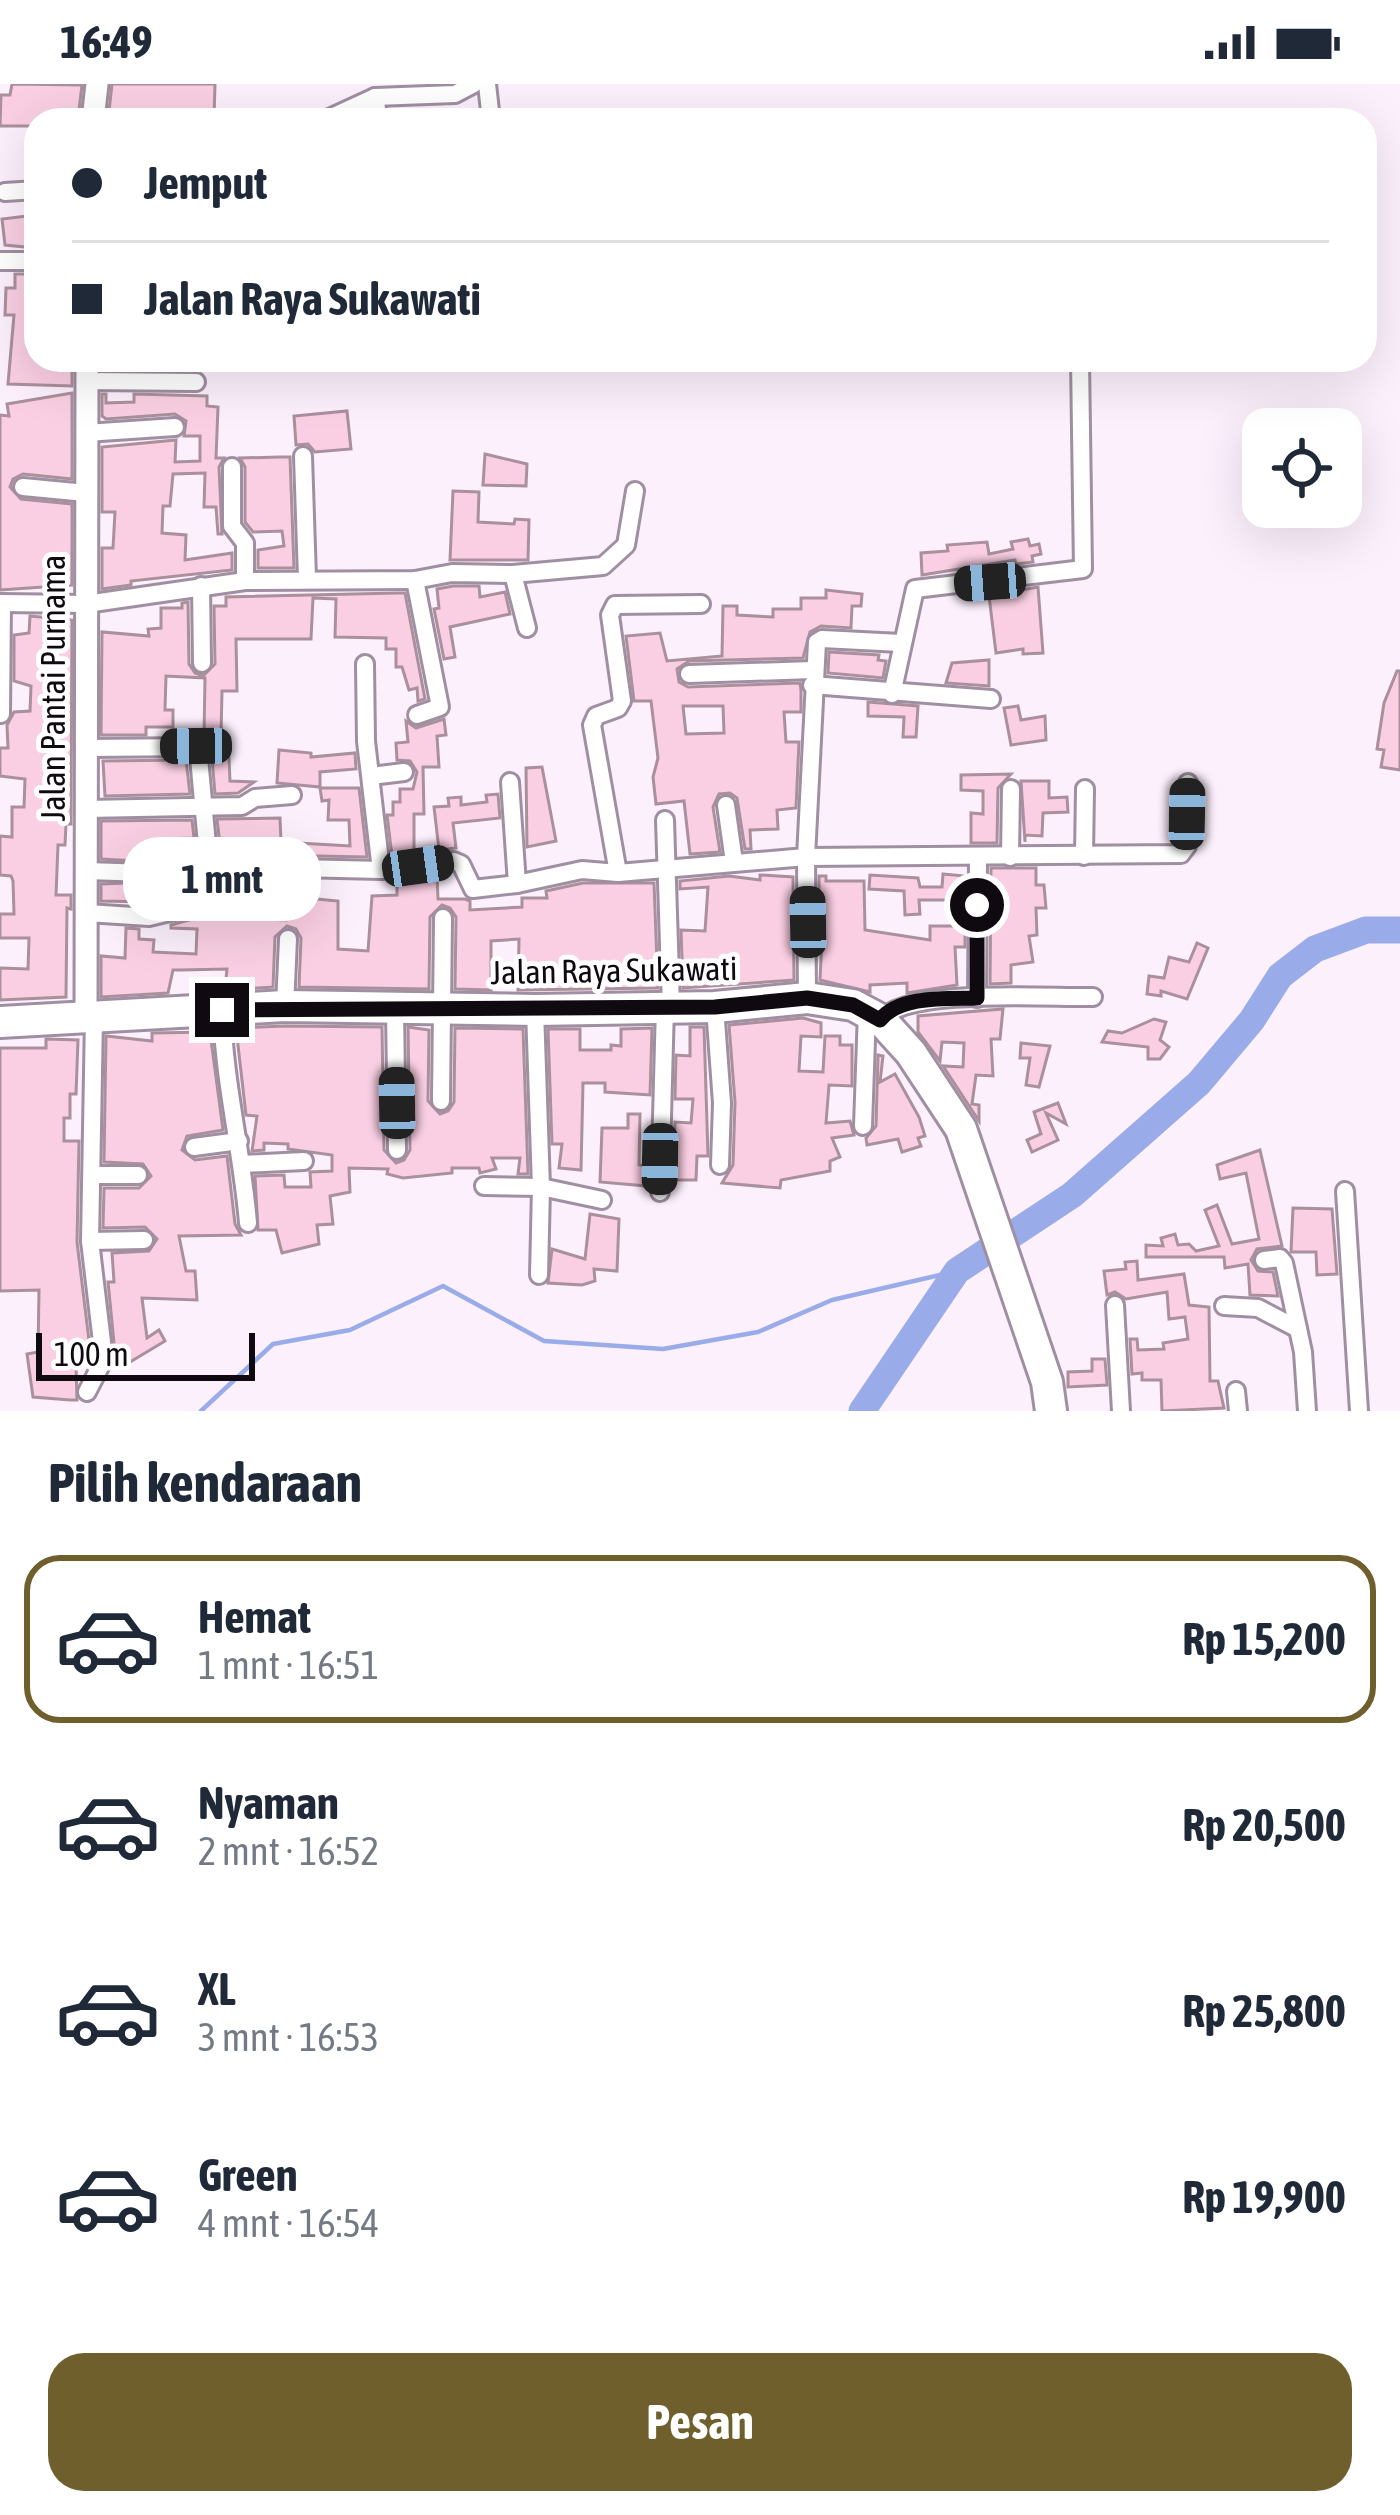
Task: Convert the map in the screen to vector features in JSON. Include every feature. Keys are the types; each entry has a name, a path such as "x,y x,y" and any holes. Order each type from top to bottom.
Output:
{"highway":[{"name":"Jalan Raya Sukawati","path":"0,1022 285,1006 535,1010 715,1007 807,998 874,1015"},
{"path":"874,1015 939,1092 977,1169 1047,1382 1051,1411"}],"street":[{"path":"351,108 375,97 454,94 474,84"},
{"path":"375,97 377,108"},
{"path":"5,192 24,191"},
{"name":"Jalan Pantai Purnama","path":"87,372 90,1017"},
{"path":"105,372 196,382"},
{"path":"892,694 915,589 1025,580 1084,569 1080,372"},
{"path":"86,433 175,427"},
{"path":"303,456 307,578"},
{"path":"232,467 232,526 245,543 245,580"},
{"path":"23,487 86,493"},
{"path":"1,714 1,603 86,604 245,580 415,580 452,573 513,574 603,566 617,557 633,522 635,491"},
{"path":"513,574 527,628"},
{"path":"415,580 440,704 439,710 416,715"},
{"path":"201,586 202,663"},
{"path":"618,872 592,725 596,716 618,708 622,701 610,615 615,605 701,604"},
{"path":"807,998 806,857 813,677 819,640 901,643"},
{"path":"365,664 382,871"},
{"path":"689,674 813,677 892,694 991,699"},
{"path":"86,748 199,747 209,866 199,905 141,918 86,913"},
{"path":"371,776 404,772"},
{"path":"509,782 517,884"},
{"path":"209,866 382,871 454,861 461,864 469,888 517,884 582,870 618,872 806,857 1185,852 1188,783"},
{"path":"1010,857 1011,789"},
{"path":"1084,856 1085,789"},
{"path":"86,809 207,808 292,796"},
{"path":"726,805 734,862"},
{"path":"660,1192 668,1007 665,820"},
{"path":"977,998 978,858"},
{"path":"87,871 147,873"},
{"path":"441,1101 443,918"},
{"path":"285,1006 288,939"},
{"path":"863,1126 874,1015 926,1000 1093,997"},
{"path":"715,1007 722,1103 720,1165"},
{"path":"222,1010 225,1079 243,1164 248,1223"},
{"path":"395,1010 398,1150"},
{"path":"535,1010 538,1275"},
{"path":"87,1392 104,1359 90,1240 90,1017"},
{"path":"194,1147 239,1141"},
{"path":"243,1164 304,1161"},
{"path":"92,1175 138,1175"},
{"path":"484,1186 540,1181 602,1200"},
{"path":"1345,1191 1359,1411"},
{"path":"90,1240 143,1240"},
{"path":"1264,1260 1283,1261 1298,1329 1307,1411"},
{"path":"1115,1305 1121,1411"},
{"path":"1224,1306 1258,1308 1298,1329"},
{"path":"1235,1391 1238,1411"}],"building":[{"path":"12,84 82,85 79,108 24,108 24,126 0,126 1,95 10,95"},
{"path":"112,84 215,84 214,108 109,108"},
{"path":"24,216 24,247 5,245 2,219"},
{"path":"15,274 24,274 24,372 72,372 72,386 8,384 14,315 5,315 6,288 15,288"},
{"path":"72,393 72,479 23,474 10,487 21,499 72,504 72,585 0,590 0,415 9,416 7,404"},
{"path":"102,394 106,394 106,403 134,402 134,394 207,396 207,406 218,407 216,458 224,458 219,467 222,534 218,534 216,507 204,507 205,473 173,474 170,506 163,506 162,533 186,535 185,560 232,553 232,570 131,581 131,585 102,589 102,548 113,548 115,512 102,512 102,447 176,440 175,462 200,461 200,436 184,436 186,421 175,414 106,419"},
{"path":"347,411 351,449 315,452 308,444 296,445 294,416"},
{"path":"485,454 527,464 526,486 483,485"},
{"path":"290,457 294,568 258,568 258,550 284,546 282,531 253,532 245,522 245,467 240,458"},
{"path":"453,491 479,492 478,522 529,520 528,560 450,560"},
{"path":"1028,539 1030,546 1039,544 1041,554 1032,556 1033,562 1016,564 1015,560 922,575 921,553 948,551 947,545 987,542 989,554 1013,549 1011,542"},
{"path":"479,586 480,597 505,592 510,614 450,627 455,657 444,659 434,609 439,608 437,589"},
{"path":"1038,587 1043,653 1023,654 1023,649 996,653 989,596"},
{"path":"826,590 862,594 861,606 852,606 851,628 821,626 810,632 803,658 689,661 677,669 679,682 688,687 800,683 801,690 801,712 784,712 786,742 799,742 796,808 777,810 778,829 750,830 751,849 745,849 737,798 719,794 713,807 720,852 690,854 684,801 656,804 653,777 658,758 651,701 634,701 626,636 660,633 667,661 722,656 723,606 737,606 737,615 773,617 773,609 801,609 801,598 826,598","holes":["683,706 723,706 724,733 686,734"]},
{"path":"405,593 425,699 418,701 417,688 409,690 402,667 396,667 396,649 386,649 386,638 335,637 336,599 313,598 311,639 236,639 237,691 222,691 221,736 228,736 230,781 254,782 238,793 215,794 211,746 204,736 205,678 166,676 165,710 173,710 173,727 146,727 146,735 101,735 102,632 149,636 148,629 161,628 161,608 182,608 188,602 189,664 203,676 215,664 214,606 226,606 226,597"},
{"path":"30,616 72,620 71,824 66,824 65,845 58,845 56,895 71,895 66,997 0,1000 0,968 28,969 29,938 0,938 0,914 14,914 13,881 11,876 0,875 0,836 12,837 12,807 24,807 25,779 0,776 0,748 8,748 7,725 14,712 30,711 31,686 14,681 14,635 29,633"},
{"path":"829,652 879,655 878,660 886,661 883,678 828,673"},
{"path":"989,660 989,686 946,683 952,663"},
{"path":"1397,671 1400,770 1381,767 1384,750 1377,749 1384,703"},
{"path":"868,702 918,706 916,737 903,737 904,717 868,716"},
{"path":"1018,706 1021,720 1045,716 1046,740 1011,745 1004,708"},
{"path":"444,719 446,735 437,736 439,767 423,767 424,814 414,814 414,853 392,856 387,815 393,815 393,802 400,802 400,789 413,789 417,772 410,761 397,760 396,743 408,742 406,721 416,728"},
{"path":"279,750 311,753 311,757 355,753 356,769 320,772 320,787 277,783"},
{"path":"186,760 190,794 105,796 103,761"},
{"path":"542,767 556,841 527,847 526,768"},
{"path":"1011,774 998,788 997,843 971,843 971,813 983,814 983,791 961,790 961,775"},
{"path":"1021,781 1049,781 1049,798 1067,797 1068,812 1043,813 1042,836 1025,835 1025,842"},
{"path":"320,788 359,788 367,857 221,854 217,819 280,818 281,842 350,846 349,820 328,820 329,800 322,801"},
{"path":"498,794 500,818 453,823 456,848 439,850 434,807 449,806 448,798 461,797 461,805 487,802 486,795"},
{"path":"192,820 194,838 167,839 167,863 195,863 195,853 196,865 189,894 178,897 179,874 160,875 153,862 101,859 101,821"},
{"path":"991,868 1036,868 1036,885 1044,885 1046,908 1036,908 1037,935 1029,936 1033,962 1011,965 1011,983 990,984"},
{"path":"943,874 965,876 965,947 955,947 957,985 907,993 907,983 870,985 870,992 820,980 819,876 826,876 826,881 864,881 865,930 930,940 930,926 952,926 953,900 919,900 920,914 905,915 904,891 869,889 870,875 918,878 920,887 942,887"},
{"path":"760,875 793,877 794,980 683,988 681,930 705,931 708,887 680,889 680,881 729,876 760,880"},
{"path":"437,876 438,899 465,899 470,901 470,910 522,907 522,898 547,898 546,891 583,883 654,883 658,988 518,990 519,939 491,941 491,990 455,989 456,917 442,905 430,917 429,989 299,987 301,938 287,926 275,937 273,987 241,989 242,979 226,979 227,969 173,970 168,993 101,997 101,956 125,958 126,928 139,929 139,939 154,940 153,952 196,954 197,929 171,925 207,915 219,879 265,880 262,919 286,920 286,912 291,912 291,882 287,881 304,881 307,898 338,901 338,949 368,951 372,896 397,895 397,881"},
{"path":"155,882 155,902 101,901 101,884"},
{"path":"1197,943 1208,948 1187,999 1161,991 1161,996 1147,994 1149,976 1164,978 1169,957 1189,962"},
{"path":"1003,1009 1000,1039 991,1039 993,1076 976,1075 972,1104 979,1105 979,1121 943,1066 963,1067 964,1043 942,1042 940,1061 918,1032 918,1016"},
{"path":"803,1018 821,1023 821,1037 801,1036 799,1071 823,1072 825,1036 840,1036 840,1045 852,1045 852,1086 829,1085 826,1123 850,1121 854,1135 832,1138 840,1157 830,1161 830,1171 781,1180 780,1188 722,1183 733,1165 735,1102 729,1025"},
{"path":"1154,1019 1166,1022 1160,1040 1169,1047 1160,1059 1148,1059 1148,1047 1102,1042 1108,1031 1122,1033"},
{"path":"382,1027 384,1150 396,1163 410,1150 408,1027 429,1030 428,1101 440,1114 454,1102 455,1028 523,1029 528,1174 518,1174 520,1158 492,1158 496,1169 480,1173 479,1168 452,1168 452,1173 403,1178 387,1174 388,1169 349,1168 350,1192 330,1196 333,1224 317,1225 319,1244 282,1253 276,1230 258,1230 255,1176 284,1175 285,1187 311,1187 310,1172 332,1171 332,1155 288,1149 288,1144 264,1143 264,1150 252,1151 257,1116 246,1115 236,1028"},
{"path":"690,1027 704,1027 708,1156 697,1156 696,1180 673,1180 675,1122 691,1123 693,1099 675,1099 676,1055 690,1056"},
{"path":"652,1028 650,1095 605,1092 605,1083 583,1083 581,1170 559,1168 562,1144 552,1144 548,1029 580,1029 580,1050 611,1050 611,1045 621,1046 621,1029"},
{"path":"210,1032 223,1130 187,1136 182,1150 195,1160 227,1156 235,1224 241,1235 179,1236 186,1271 195,1271 197,1300 142,1298 147,1338 159,1330 165,1341 130,1362 116,1363 108,1282 114,1282 112,1253 149,1251 157,1239 145,1227 103,1228 104,1188 139,1188 151,1176 143,1164 104,1162 106,1036 152,1041 152,1033"},
{"path":"46,1039 78,1040 76,1094 70,1094 64,1141 79,1141 77,1242 91,1357 87,1364 76,1364 77,1400 33,1397 27,1354 38,1352 39,1290 0,1291 0,1048 46,1048"},
{"path":"1021,1043 1050,1046 1039,1087 1026,1085 1030,1058 1020,1058"},
{"path":"878,1055 883,1056 880,1082 895,1074 919,1117 925,1136 918,1138 921,1146 902,1152 898,1139 867,1145 866,1138 876,1126"},
{"path":"1058,1103 1066,1124 1046,1113 1058,1140 1032,1152 1027,1140 1041,1134 1034,1112"},
{"path":"628,1114 640,1114 639,1165 648,1166 647,1186 600,1182 602,1128 628,1128"},
{"path":"1260,1150 1282,1246 1257,1249 1251,1260 1258,1271 1273,1272 1278,1296 1250,1295 1248,1264 1225,1268 1224,1257 1146,1257 1146,1245 1163,1246 1161,1238 1175,1234 1178,1245 1189,1244 1196,1251 1219,1246 1205,1210 1217,1205 1232,1244 1259,1239 1246,1173 1220,1179 1217,1165"},
{"path":"1293,1208 1332,1209 1337,1274 1317,1275 1316,1252 1291,1252"},
{"path":"590,1214 619,1219 617,1271 594,1269 595,1281 582,1285 548,1283 552,1249 585,1259"},
{"path":"1137,1261 1138,1280 1184,1274 1189,1305 1209,1307 1210,1381 1218,1381 1224,1408 1162,1411 1161,1380 1142,1380 1142,1373 1132,1374 1130,1339 1137,1339 1138,1350 1164,1349 1163,1343 1188,1339 1185,1317 1169,1319 1167,1292 1126,1299 1115,1292 1107,1295 1104,1271 1126,1269 1125,1262"},
{"path":"1092,1359 1105,1359 1107,1385 1068,1387 1068,1372 1092,1371"}],"waterway":[{"path":"862,1411 957,1271 1072,1195 1199,1083 1252,1020 1280,976 1315,949 1366,930 1400,930"},
{"path":"201,1411 273,1344 350,1330 443,1286 544,1341 663,1349 758,1332 832,1300 957,1271"}],"route":[{"path":"222,1010 285,1006 395,1010 715,1007 807,998 853,1005 880,1020 887,1012 926,1000 977,998 977,905"}]}
